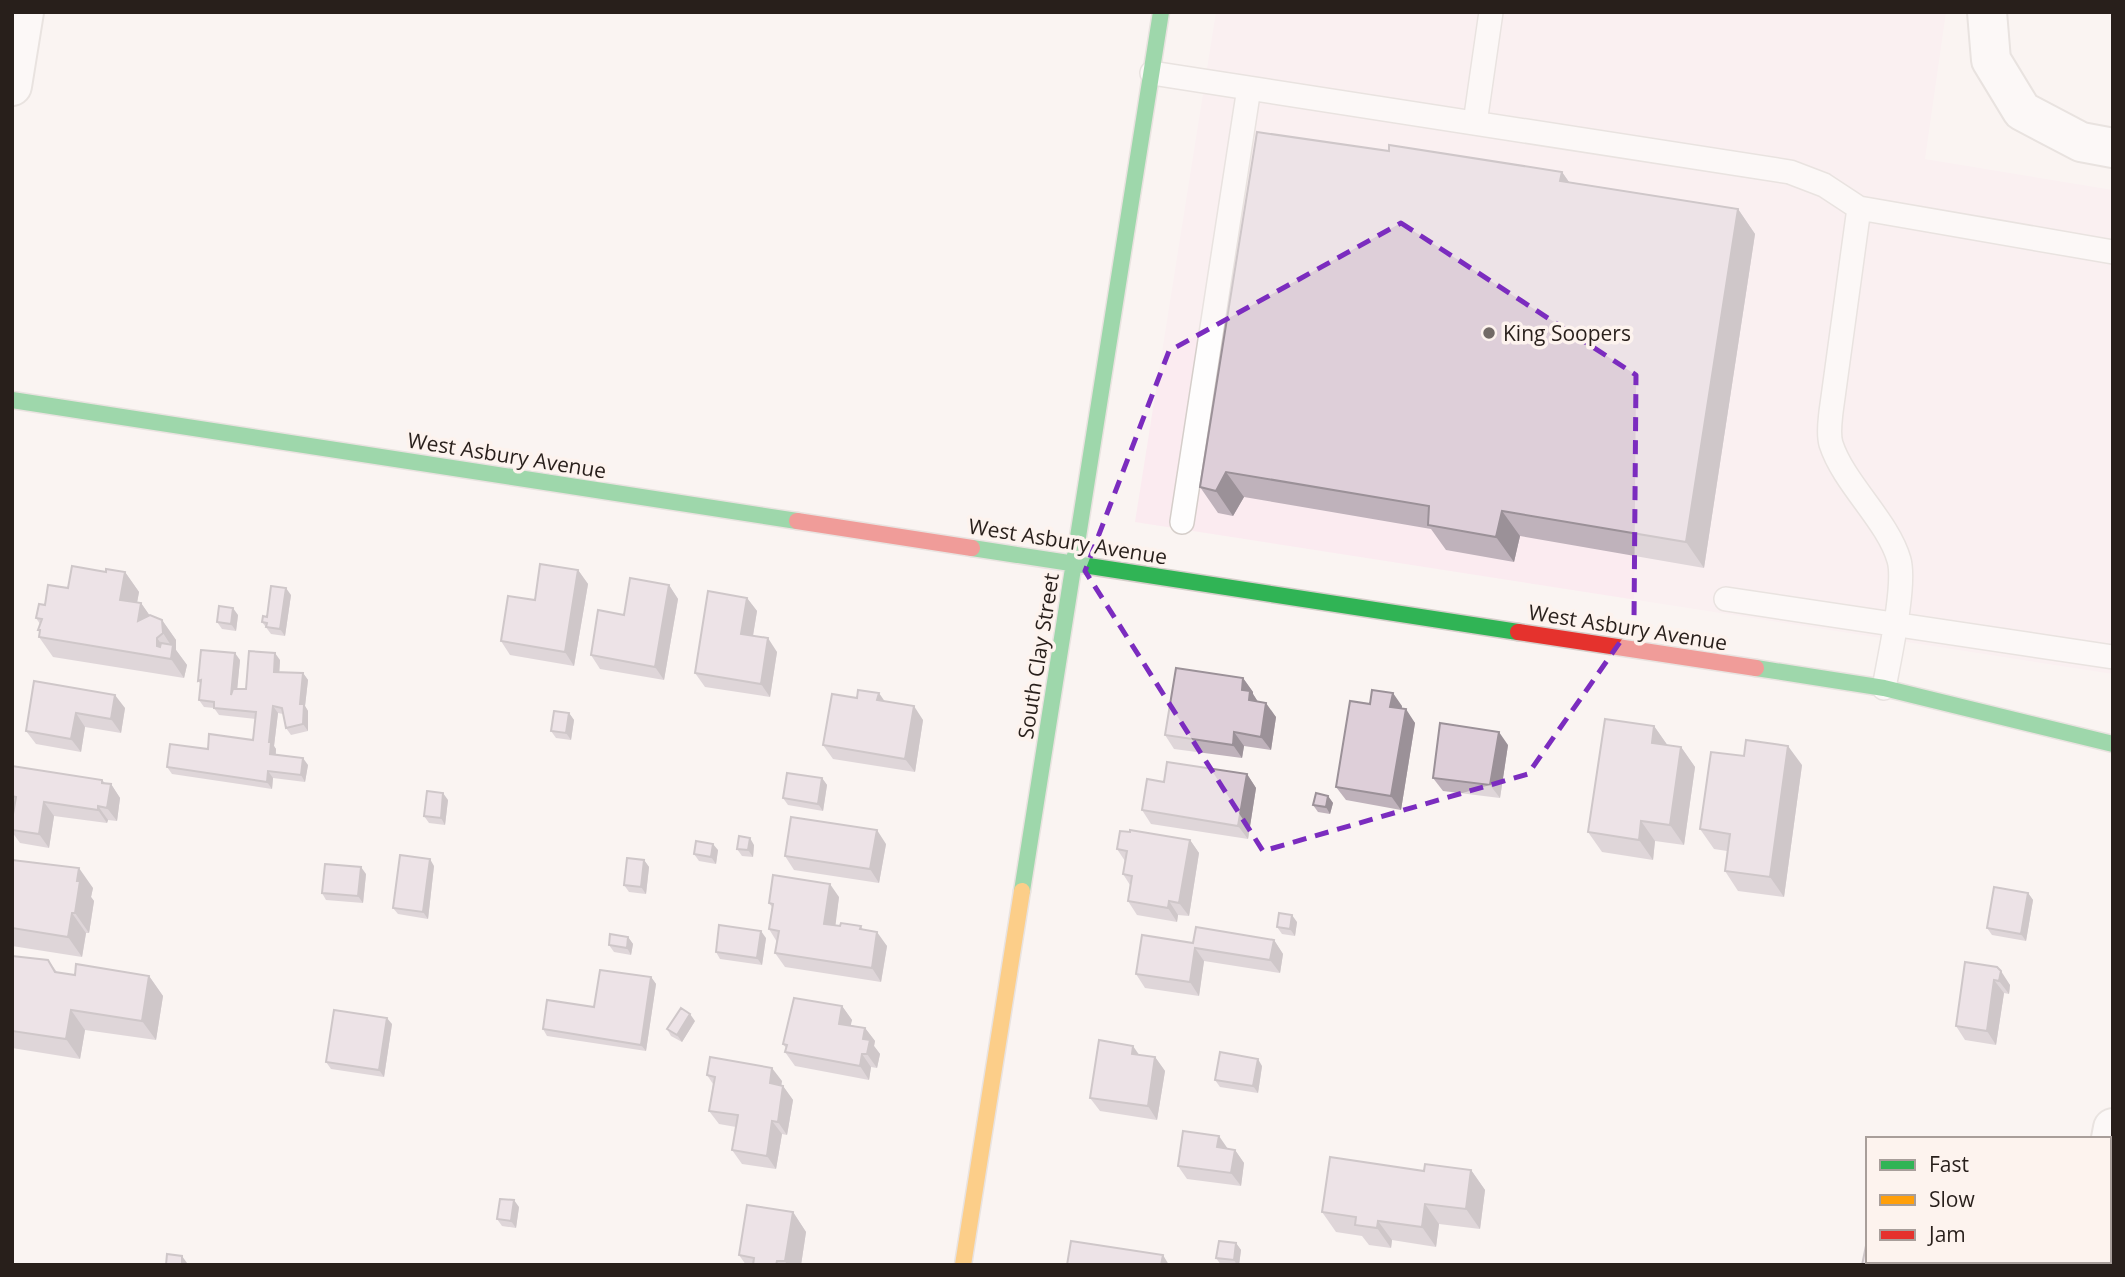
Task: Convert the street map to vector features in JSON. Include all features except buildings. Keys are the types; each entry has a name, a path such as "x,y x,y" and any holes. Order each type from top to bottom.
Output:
{"street":[{"path":"12,86 24,12"},
{"name":"South Clay Street","path":"963,1265 1161,12"},
{"path":"1987,12 1992,60 2022,111 2081,142 2113,148"},
{"name":"West Asbury Avenue","path":"12,400 1884,688 2113,744"}],"lane":[{"path":"1475,123 1491,12"},
{"path":"1152,73 1790,172 1824,185 1859,208 2113,253"},
{"path":"1182,522 1249,88"},
{"path":"1859,208 1831,412 1830,442 1841,465 1891,541 1900,560 1901,584 1884,688"},
{"path":"1726,599 2113,657"}],"highlighted area":[{"path":"1401,223 1636,375 1634,622 1528,774 1263,851 1085,571 1169,351"}],"shaded area":[{"path":"1216,12 1946,12 1925,159 2113,190 2113,674 1135,522"}],"traffic: fast":[{"path":"1022,891 1161,12"},
{"path":"12,400 797,521"},
{"path":"972,548 1518,632"},
{"path":"1756,668 1884,688 2113,744"}],"traffic: slow":[{"path":"963,1265 1022,891"}],"traffic: jam":[{"path":"797,521 972,548"},
{"path":"1518,632 1756,668"}],"place":[{"name":"King Soopers","path":"1489,333"}]}
